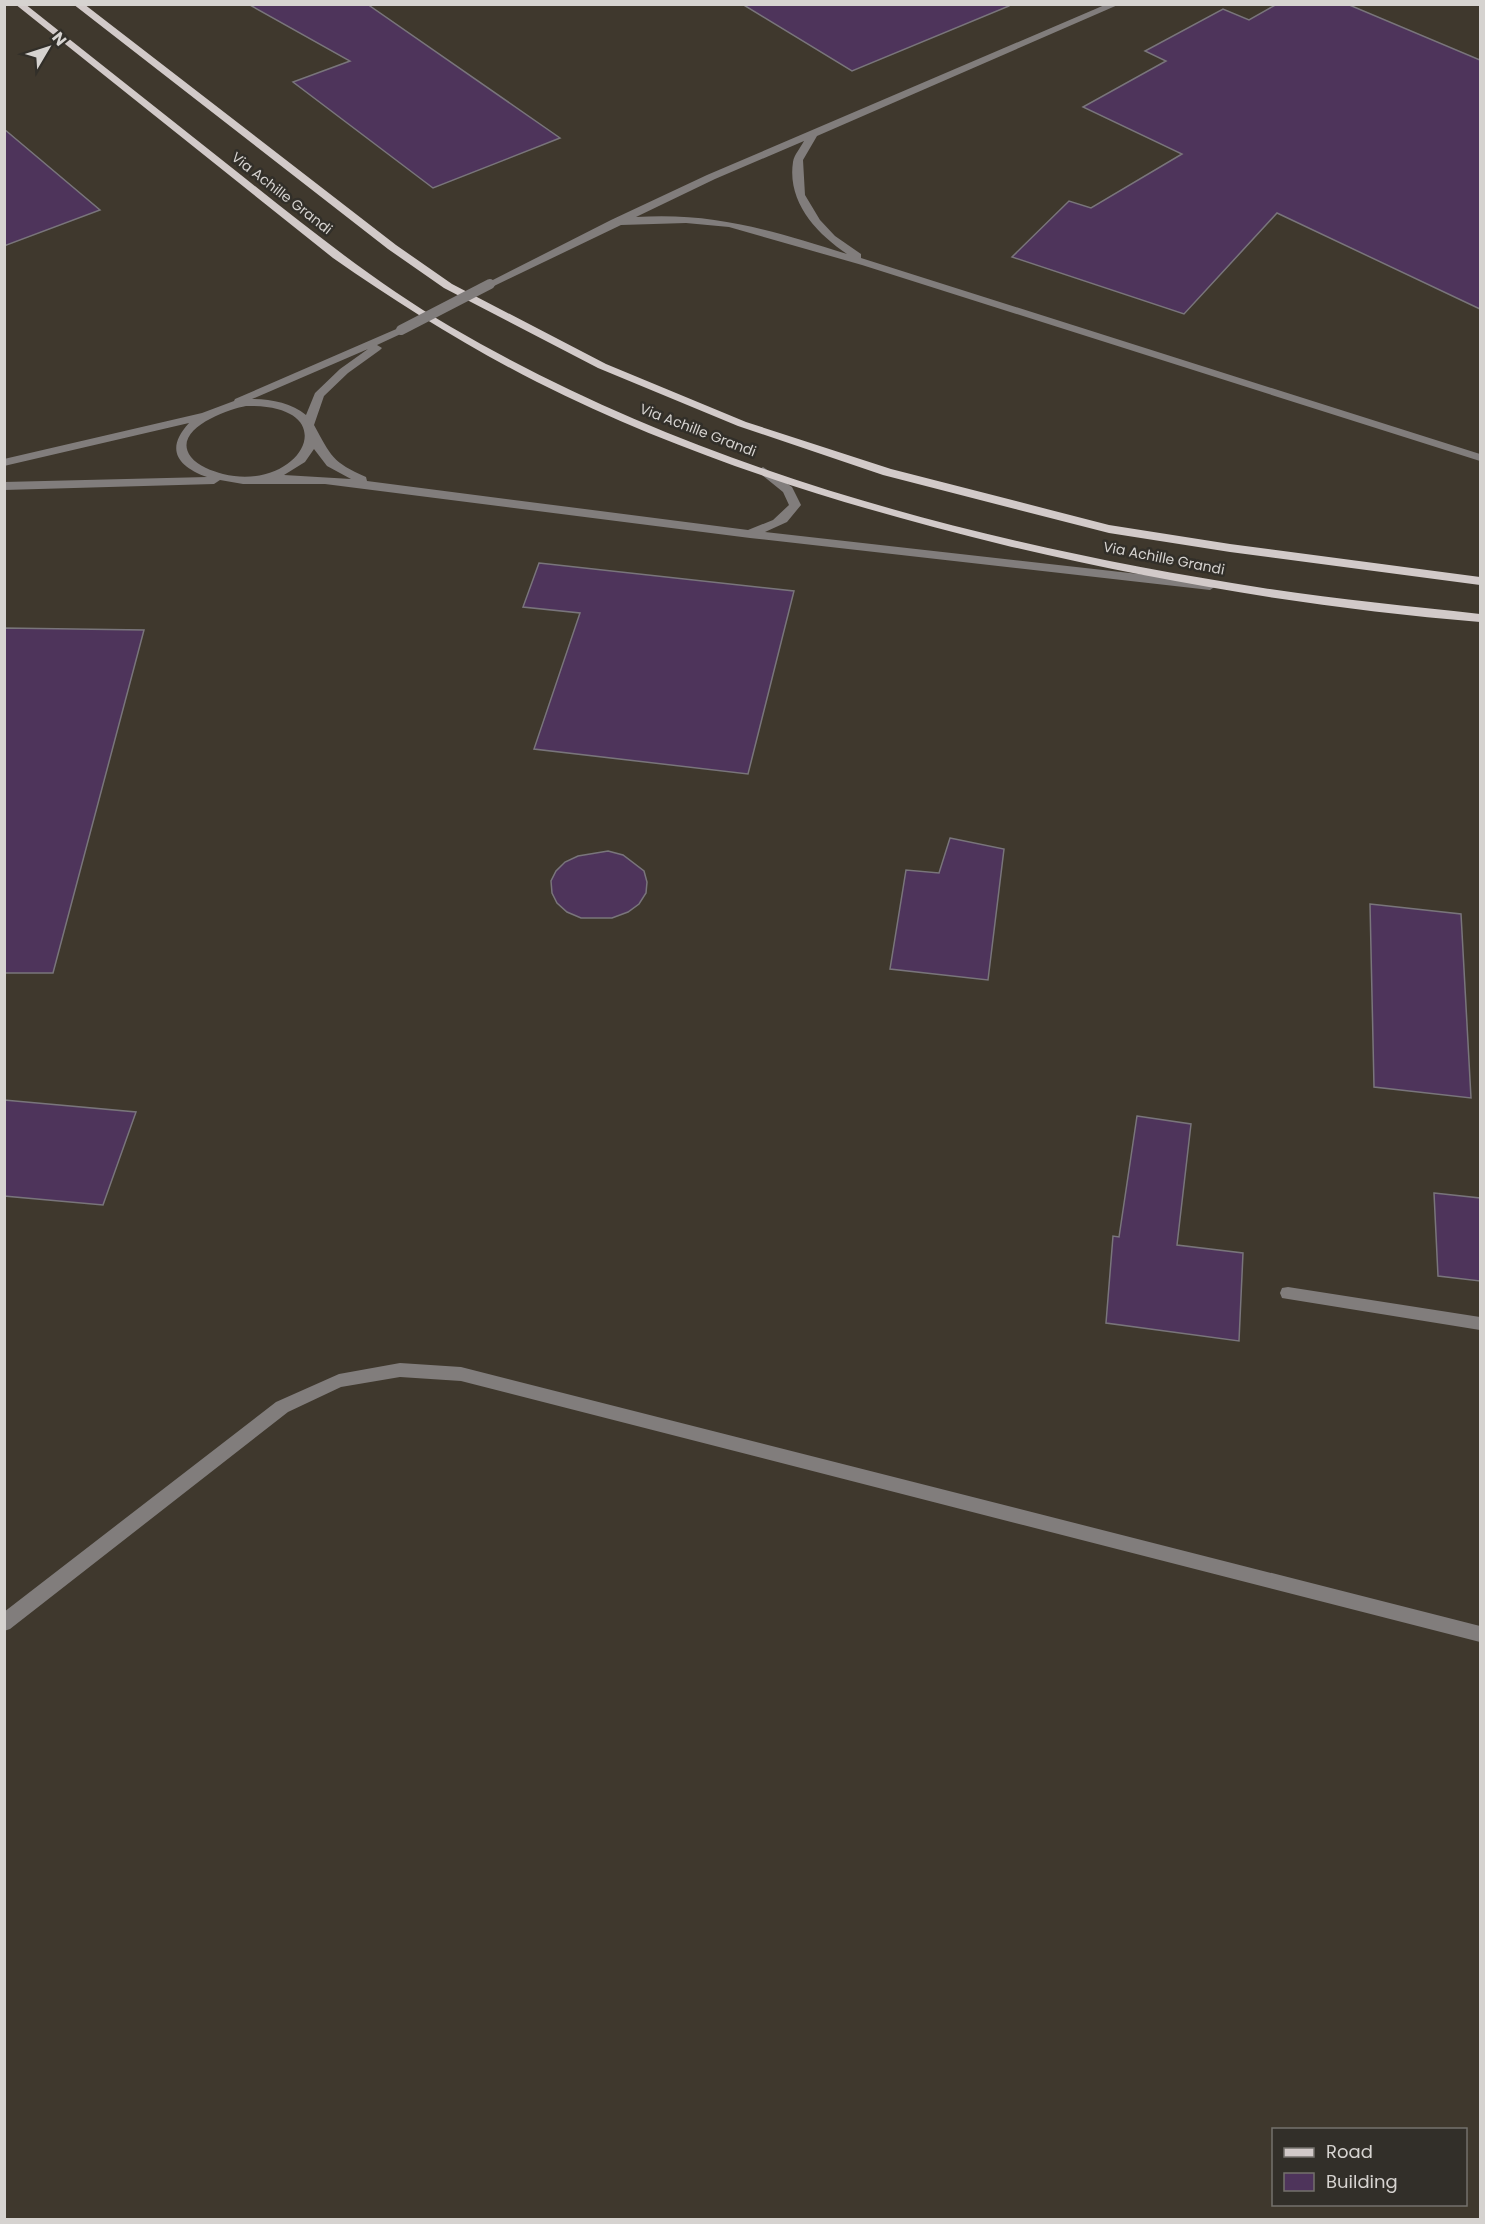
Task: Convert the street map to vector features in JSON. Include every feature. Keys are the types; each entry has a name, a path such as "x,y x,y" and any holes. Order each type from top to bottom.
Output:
{"main road":[{"name":"Via Achille Grandi","path":"20,4 337,256 391,294 450,331 572,393 638,423 763,471 893,512 1033,547 1264,592 1480,618"},
{"name":"Via Achille Grandi","path":"77,4 392,247 448,286 602,366 731,419 887,472 1109,529 1230,548 1480,581"}],"street":[{"path":"227,480 209,476 194,468 185,459 182,447 184,435 193,424 207,415 401,330 615,222 711,177 812,136 1116,4"},
{"path":"812,136 798,160 800,195 816,222 831,238 866,263"},
{"path":"615,222 665,218 728,224 866,263 1480,458"},
{"path":"248,480 268,477 287,470 301,460 311,448 311,430 320,395 344,371 401,330"},
{"path":"225,407 265,404 284,407 299,414 311,430 323,457 342,471 376,486"},
{"path":"4,463 114,439 207,415"},
{"path":"747,534 777,524 790,515 795,505 788,490 763,471"},
{"path":"4,486 307,479 747,534 1264,592"},
{"path":"1287,1293 1480,1323"},
{"path":"4,1623 282,1407 339,1381 400,1370 461,1374 1480,1634"}],"shaded area":[{"path":"5,5 1480,5 1480,2219 5,2220"}],"building":[{"path":"248,4 367,4 560,138 433,188 293,82 350,61"},
{"path":"742,4 1009,4 1009,6 852,71"},
{"path":"1277,4 1347,4 1480,60 1480,309 1277,213 1184,314 1012,257 1069,201 1091,208 1182,154 1083,107 1166,61 1145,51 1223,9 1249,20"},
{"path":"4,129 100,210 4,246"},
{"path":"539,563 794,591 748,774 534,749 580,613 523,607"},
{"path":"4,628 144,630 53,973 4,973"},
{"path":"950,838 1004,849 988,980 890,969 906,870 939,873"},
{"path":"608,851 623,855 644,871 647,882 646,893 639,904 628,912 612,918 581,918 567,912 557,903 552,893 551,881 556,871 565,862 578,856"},
{"path":"1370,904 1461,914 1471,1098 1374,1087"},
{"path":"4,1100 136,1112 103,1205 4,1196"},
{"path":"1137,1116 1191,1124 1177,1245 1243,1253 1239,1341 1106,1323 1113,1236 1119,1237"},
{"path":"1434,1193 1480,1198 1480,1281 1438,1276"}]}
